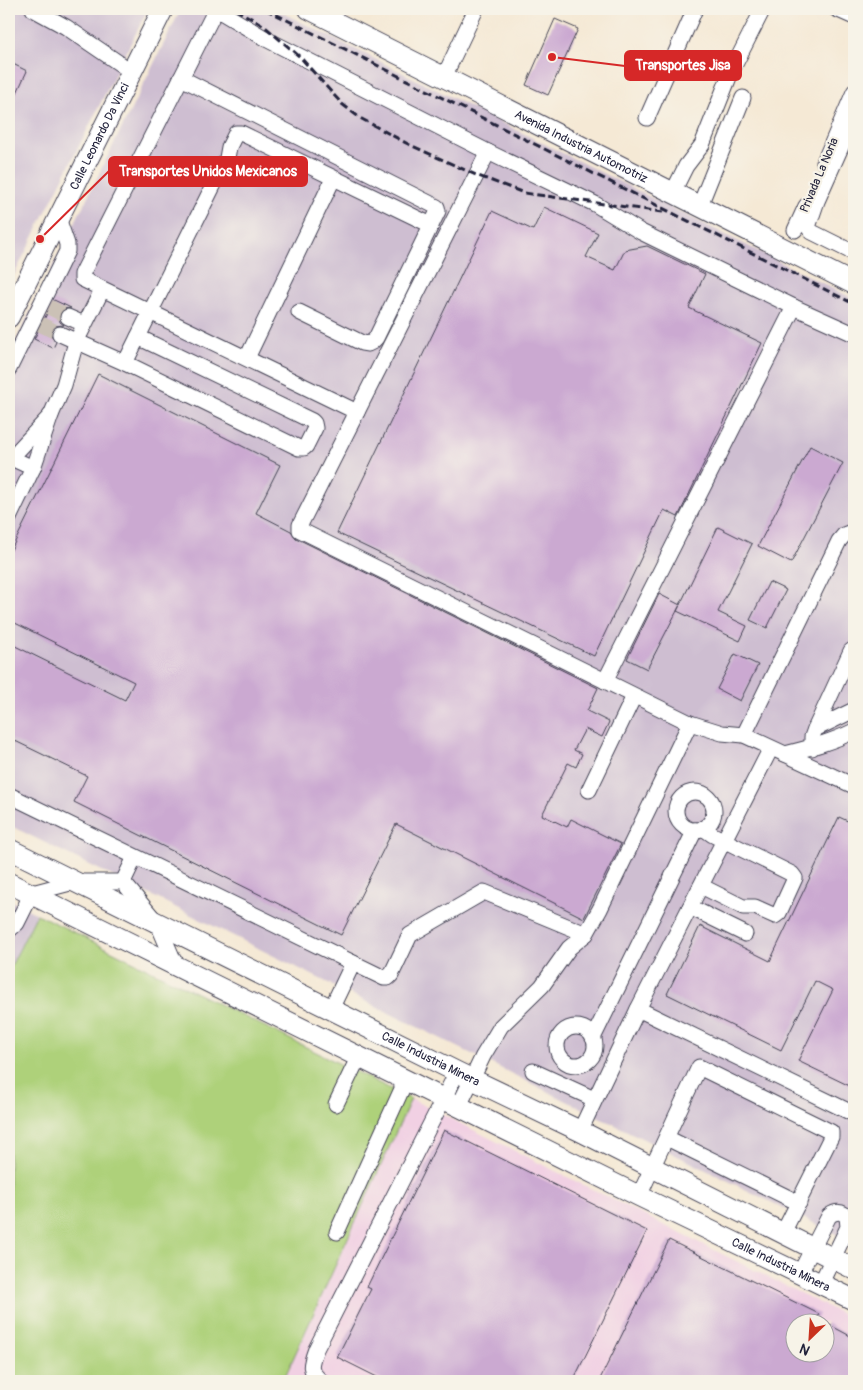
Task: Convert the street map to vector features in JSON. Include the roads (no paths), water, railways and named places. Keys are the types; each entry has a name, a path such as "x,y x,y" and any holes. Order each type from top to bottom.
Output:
{"main road":[{"name":"Calle Leonardo Da Vinci","path":"11,308 163,9"},
{"name":"Avenida Industria Automotriz","path":"309,9 854,284"},
{"name":"Calle Industria Minera","path":"9,849 580,1131 854,1269"},
{"name":"Calle Industria Minera","path":"9,883 639,1196 854,1300"}],"street":[{"path":"33,9 66,27 132,72"},
{"path":"357,412 102,290 84,281 82,277 216,9 266,40 595,204 641,232 794,307 854,334"},
{"path":"444,77 476,9"},
{"path":"648,118 695,9"},
{"path":"673,192 702,145 731,72 763,9"},
{"path":"836,9 854,17"},
{"path":"181,78 437,207 438,211 431,226 372,342 368,344 362,343 299,312"},
{"name":"Privada La Noria","path":"795,230 854,92"},
{"path":"700,205 743,98"},
{"path":"854,118 809,221 809,230 854,253"},
{"path":"125,364 227,158 234,135 238,132 431,226"},
{"path":"488,152 300,525 300,530 690,723 712,731 744,735 854,786"},
{"path":"247,358 333,179"},
{"path":"10,365 45,305 68,248 58,218"},
{"path":"9,518 33,468 64,385 76,342 102,290"},
{"path":"605,681 794,307"},
{"path":"68,316 84,324"},
{"path":"60,334 299,448 306,446 315,428 314,423 138,337"},
{"path":"33,468 10,458 51,416"},
{"path":"744,735 840,541 844,535 854,531"},
{"path":"812,748 812,737 815,728 854,648"},
{"path":"589,790 634,696"},
{"path":"815,728 854,710"},
{"path":"321,1381 312,1371 310,1364 316,1349 464,1075 501,1026 542,986 569,948 586,934 600,909 690,723"},
{"path":"778,751 812,748 854,731"},
{"path":"580,1131 638,1009 724,840 778,751"},
{"path":"9,795 353,963 388,978 410,935 484,892 586,934"},
{"path":"593,1038 699,829 792,874 795,880 779,913 775,916 754,907 743,907 701,886"},
{"path":"123,882 135,857"},
{"path":"9,930 15,925 32,894 74,882 123,882"},
{"path":"123,882 158,924 176,966"},
{"path":"690,907 745,934"},
{"path":"330,1008 353,963"},
{"path":"638,1009 854,1114"},
{"path":"336,1104 358,1056"},
{"path":"639,1196 699,1067 831,1132 831,1137 783,1233"},
{"path":"533,1071 594,1099"},
{"path":"337,1232 406,1080"},
{"path":"667,1138 799,1203"},
{"path":"800,1273 829,1216 835,1212 842,1213 847,1217 848,1224 821,1283"}],"tunnel":[{"path":"49,307 68,317"},
{"path":"40,324 60,334"}],"railway":[{"path":"235,9 263,25 300,57 342,104 360,118 408,144 476,175 524,193 663,212"},
{"path":"265,9 854,304"}],"place":[{"name":"Transportes Jisa","path":"552,57"},
{"name":"Transportes Unidos Mexicanos","path":"40,239"}]}
